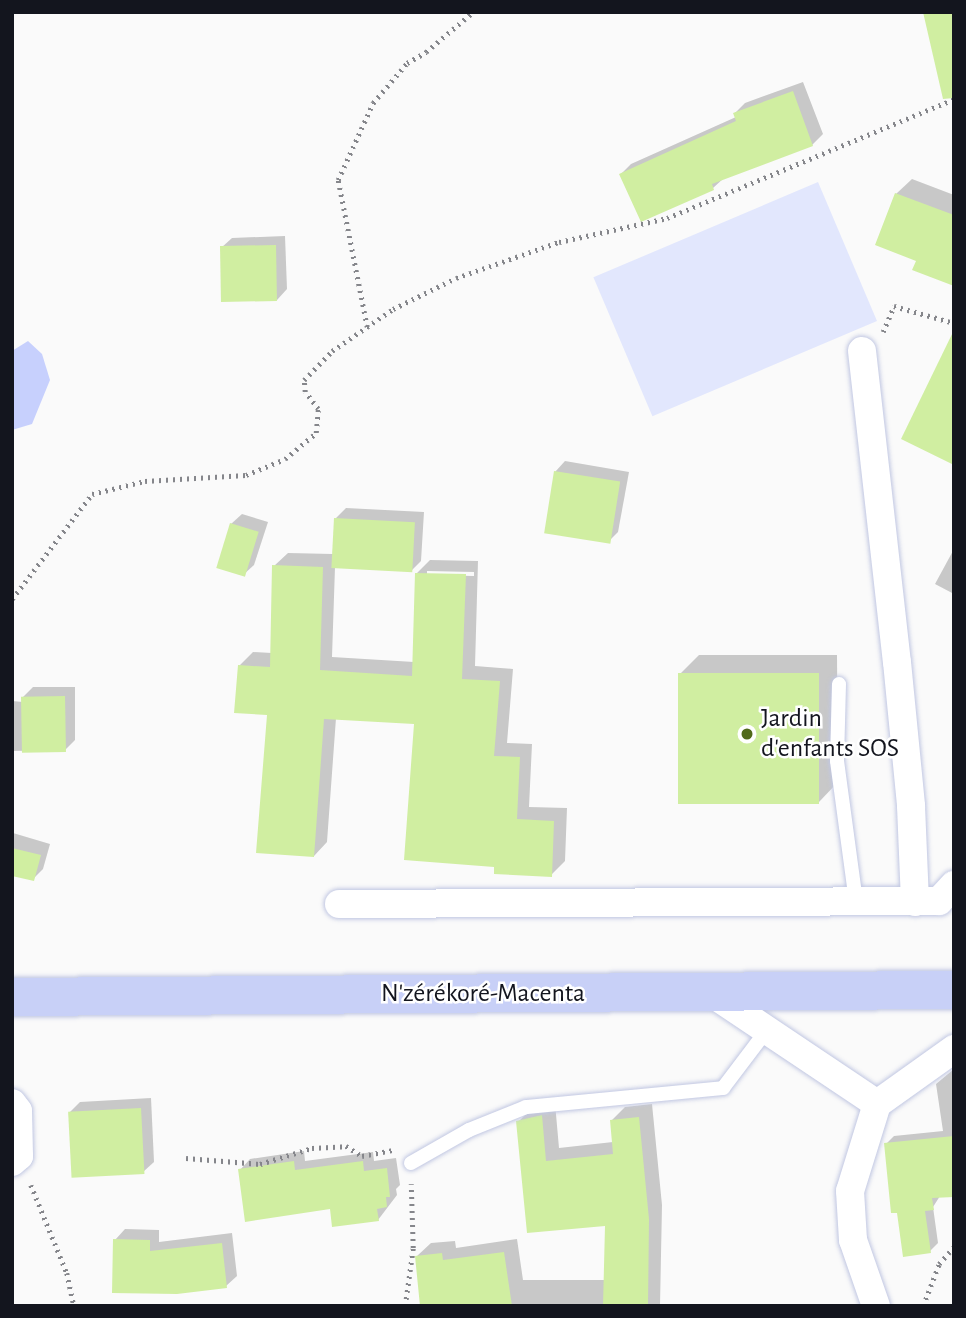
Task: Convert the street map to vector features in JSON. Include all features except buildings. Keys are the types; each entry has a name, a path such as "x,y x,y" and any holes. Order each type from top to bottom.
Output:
{"highway":[{"name":"N'zérékoré-Macenta","path":"12,998 954,990"}],"street":[{"path":"339,904 856,902 940,897 911,806 862,351"},
{"path":"710,992 877,1104"},
{"path":"876,1306 853,1240 850,1191 877,1104 954,1049"},
{"path":"12,1103 18,1111 15,1159"}],"lane":[{"path":"839,684 837,761 856,902"},
{"path":"411,1163 469,1129 526,1107 723,1088 767,1030"}],"path":[{"path":"367,327 338,180 373,103 407,63 426,52 473,12"},
{"path":"12,599 92,494 145,481 246,475 285,459 316,433 318,409 305,392 304,380 332,351 393,309 456,278 559,242 667,218 954,99"},
{"path":"862,351 883,334 894,306 954,323"},
{"path":"186,1158 260,1164 312,1147 346,1146 362,1156 392,1149 401,1153 411,1163 413,1248 405,1306"},
{"path":"15,1159 67,1273 75,1306"},
{"path":"923,1306 939,1264 954,1247"}],"shaded area":[{"path":"818,182 877,321 652,416 593,277"}],"water":[{"path":"28,341 42,354 50,380 32,424 12,430 12,351"}],"place":[{"name":"Jardin d'enfants SOS","path":"747,734"}]}
